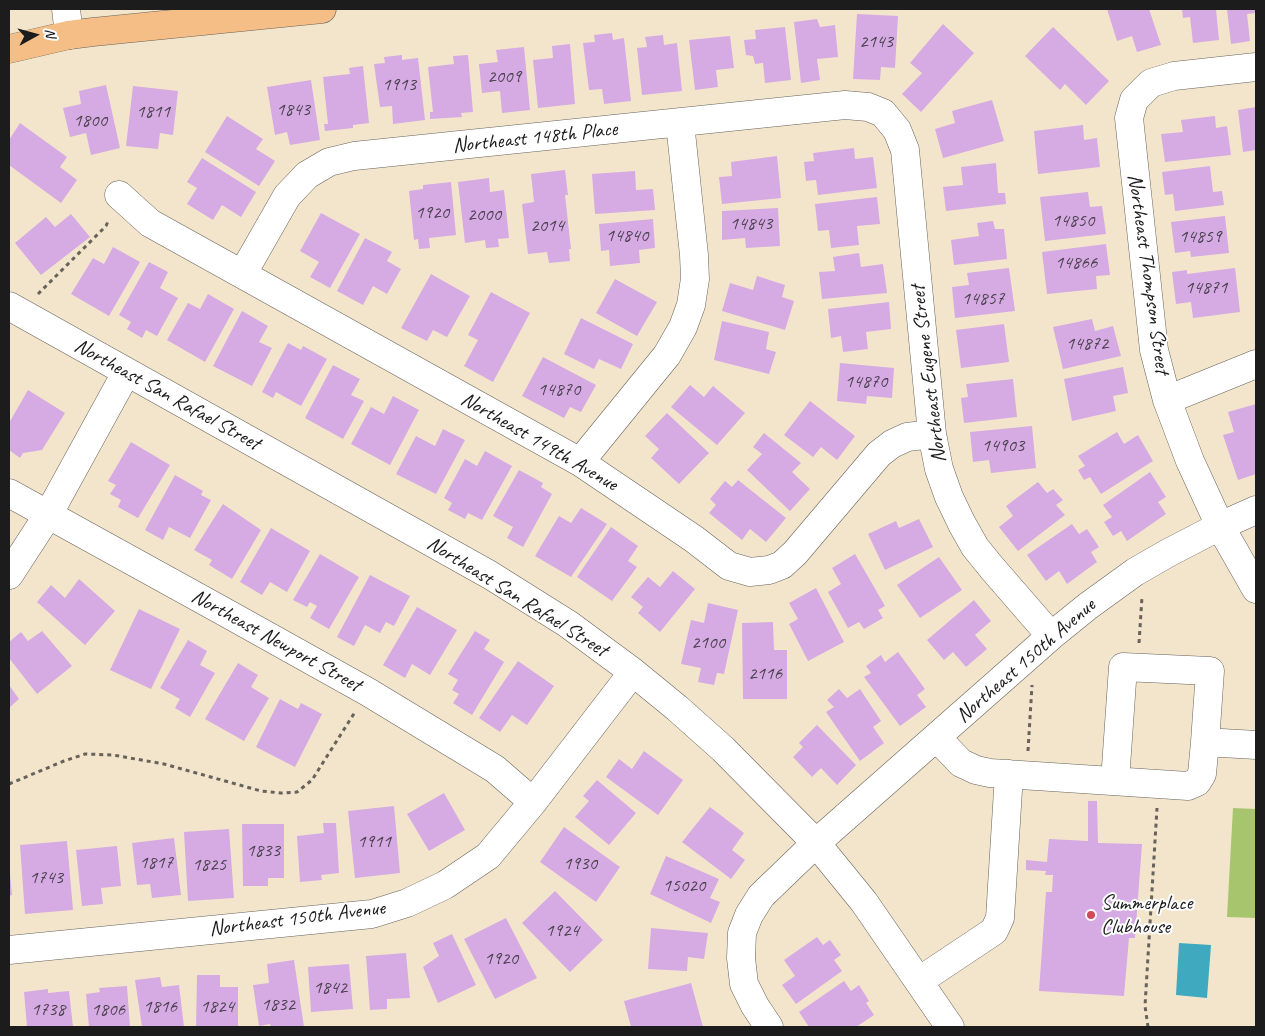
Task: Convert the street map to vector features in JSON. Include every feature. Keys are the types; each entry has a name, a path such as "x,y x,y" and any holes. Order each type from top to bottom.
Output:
{"main road":[{"path":"9,48 70,35 321,9"}],"street":[{"path":"66,9 70,35"},
{"name":"Northeast Thompson Street","path":"1256,67 1174,76 1152,83 1134,100 1128,118 1154,350 1167,400 1190,461 1220,526 1256,589"},
{"name":"Northeast 148th Place","path":"242,274 287,196 307,175 329,162 354,156 845,105 868,107 883,114"},
{"name":"Northeast Eugene Street","path":"883,114 897,130 905,150 932,434 939,470 948,497 975,547 1051,636"},
{"path":"580,462 667,355 683,327 691,305 695,279 694,255 680,123"},
{"name":"Northeast 149th Avenue","path":"119,195 150,223 580,462 694,539 729,566 750,572 768,570 782,565 796,553 879,454 892,444 906,438 932,434"},
{"name":"Northeast San Rafael Street","path":"14,309 490,575 568,624 633,672 723,749 816,842 864,902 950,1027"},
{"path":"1167,400 1256,364"},
{"path":"9,575 48,515 126,373"},
{"name":"Northeast Newport Street","path":"9,493 368,692 495,769 533,802"},
{"name":"Northeast 150th Avenue","path":"769,1027 755,1006 744,984 741,958 742,933 749,915 761,896 816,842 937,738 1051,636 1088,606 1135,572 1168,553 1256,510"},
{"path":"937,738 961,763 976,770 1018,775 1188,786 1197,782 1202,774 1210,672 1123,668 1115,781"},
{"name":"Northeast 150th Avenue","path":"9,950 372,914 407,903 446,885 488,856 533,802 633,672"},
{"path":"1205,742 1256,745"},
{"path":"919,981 994,931 1000,918 1018,775"}],"path":[{"path":"14,309 106,226 119,195"},
{"path":"1135,572 1142,591 1138,668"},
{"path":"1018,775 1033,679 1019,665"},
{"path":"9,784 85,754 113,755 164,764 261,791 297,792 312,780 368,692"},
{"path":"1148,1027 1145,1006 1159,784"}],"green space":[{"path":"1233,808 1256,809 1256,918 1227,917"}],"water":[{"path":"1179,943 1211,945 1207,998 1176,995"}],"building":[{"path":"1107,9 1149,9 1161,45 1137,52 1132,36 1117,41"},
{"path":"1182,9 1216,9 1219,40 1193,43 1190,17 1183,18"},
{"path":"1227,9 1256,9 1256,13 1247,14 1250,41 1231,44"},
{"path":"857,14 898,16 895,68 881,67 880,80 853,79"},
{"path":"817,19 820,27 835,25 838,57 817,59 820,80 801,83 794,22"},
{"path":"943,24 974,53 921,112 902,94 922,73 910,63"},
{"path":"785,27 791,80 765,83 763,63 755,64 753,56 746,55 744,40 756,39 755,30"},
{"path":"1053,27 1109,81 1086,105 1065,84 1060,90 1025,56"},
{"path":"612,33 613,40 624,38 631,101 604,104 602,89 589,90 583,43 595,42 594,35"},
{"path":"663,35 664,45 677,43 682,91 642,95 637,48 647,47 645,37"},
{"path":"730,36 734,68 716,70 718,87 695,90 689,40"},
{"path":"570,44 575,104 538,108 533,60 553,58 552,46"},
{"path":"524,47 530,110 502,113 500,91 482,93 479,64 498,62 496,50"},
{"path":"402,55 402,60 418,58 425,120 393,124 392,106 380,107 374,64 385,63 384,57"},
{"path":"468,55 473,112 461,113 462,117 430,119 430,112 433,112 428,67 454,64 453,56"},
{"path":"363,66 369,123 353,125 353,128 325,131 324,124 328,124 323,77 350,74 349,68"},
{"path":"311,80 320,140 290,145 287,132 275,135 267,87"},
{"path":"106,85 120,148 91,155 86,133 70,137 63,108 81,104 79,91"},
{"path":"133,86 178,91 173,135 160,133 158,149 126,146"},
{"path":"992,100 1004,141 943,158 935,129 955,123 952,111"},
{"path":"1256,107 1256,150 1243,152 1238,110"},
{"path":"227,116 263,139 256,149 275,161 259,186 205,152"},
{"path":"1215,116 1216,128 1227,126 1231,155 1165,162 1161,134 1183,132 1181,120"},
{"path":"20,123 67,157 60,167 77,180 61,203 9,165 9,140"},
{"path":"1083,125 1084,140 1097,138 1100,167 1038,174 1034,131"},
{"path":"854,148 855,159 873,157 877,188 818,195 816,180 806,181 804,162 814,161 813,153"},
{"path":"777,156 781,198 722,204 719,177 732,176 731,162"},
{"path":"202,158 256,192 241,217 222,205 213,220 187,204 197,188 187,182"},
{"path":"996,163 998,193 1005,193 1006,204 946,211 943,187 963,185 961,167"},
{"path":"1210,166 1213,192 1222,191 1224,205 1175,211 1173,194 1165,195 1162,172"},
{"path":"565,170 568,195 565,195 571,249 569,249 570,261 549,263 547,252 528,254 522,204 534,202 531,174"},
{"path":"635,171 636,190 653,189 655,210 595,214 592,174"},
{"path":"489,178 490,192 504,190 509,238 498,239 499,247 486,248 485,240 465,243 458,182"},
{"path":"451,182 456,235 429,238 430,248 419,249 418,239 414,240 409,191 423,189 423,185"},
{"path":"1088,192 1090,207 1102,206 1106,234 1045,241 1040,197"},
{"path":"877,197 880,224 857,226 859,245 831,248 829,230 818,231 815,204"},
{"path":"778,208 780,246 746,248 745,238 722,240 722,211"},
{"path":"321,213 360,234 330,288 310,277 319,262 300,251"},
{"path":"71,214 90,237 41,275 15,243 46,217 55,227"},
{"path":"1225,216 1229,253 1191,257 1190,251 1175,253 1171,222"},
{"path":"653,219 655,248 639,250 640,263 610,266 609,250 601,251 599,224"},
{"path":"993,221 995,229 1004,229 1007,259 954,265 951,240 979,236 977,223"},
{"path":"365,238 392,252 387,261 401,269 387,294 373,286 363,305 337,291"},
{"path":"1106,244 1110,275 1096,276 1097,289 1047,294 1042,252"},
{"path":"113,247 140,262 109,316 71,294 93,258 104,264"},
{"path":"859,253 861,267 883,264 887,293 822,299 819,272 835,271 833,257"},
{"path":"149,262 168,272 160,288 178,298 157,336 146,330 142,338 127,329 131,322 119,315"},
{"path":"1009,268 1015,311 955,318 952,287 969,285 967,273"},
{"path":"1235,268 1240,312 1193,318 1191,302 1176,304 1172,272 1187,270 1187,274"},
{"path":"431,274 470,296 447,337 433,330 427,341 401,328"},
{"path":"757,276 785,285 782,297 794,301 785,330 722,311 730,283 753,290"},
{"path":"615,279 657,302 637,336 596,313"},
{"path":"491,292 530,313 493,382 464,366 478,340 468,335"},
{"path":"208,294 234,309 205,362 167,340 188,303 200,309"},
{"path":"889,302 891,329 866,332 868,349 843,352 841,336 831,338 828,309"},
{"path":"242,311 268,326 259,342 272,348 252,386 213,366"},
{"path":"581,318 633,344 621,369 599,359 594,369 564,354"},
{"path":"1092,319 1095,331 1113,326 1121,356 1063,369 1053,327"},
{"path":"722,321 769,332 766,349 776,352 769,374 714,360"},
{"path":"1004,324 1009,362 961,368 956,330"},
{"path":"288,343 301,350 303,346 327,359 301,406 276,392 273,398 262,392"},
{"path":"543,357 596,385 581,412 570,407 564,418 522,396"},
{"path":"840,363 894,368 892,398 867,396 866,404 837,401"},
{"path":"333,365 360,379 351,395 364,401 343,439 305,418"},
{"path":"1123,367 1128,393 1113,396 1116,411 1072,421 1064,379"},
{"path":"1013,379 1017,417 964,423 961,398 968,397 966,384"},
{"path":"690,385 704,397 713,386 745,413 717,445 671,407"},
{"path":"28,390 65,413 42,450 23,453 20,458 9,450 9,423"},
{"path":"393,396 419,410 390,465 351,444 371,407 384,414"},
{"path":"810,401 855,436 837,460 821,447 813,457 784,435"},
{"path":"1256,404 1256,474 1238,480 1223,435 1234,432 1228,412"},
{"path":"667,413 709,453 679,484 651,458 659,449 645,436"},
{"path":"1032,426 1036,468 991,473 989,460 973,462 970,432"},
{"path":"443,429 465,440 436,494 396,474 416,436 435,446"},
{"path":"1117,432 1124,444 1138,435 1153,461 1101,494 1090,477 1084,480 1078,470 1085,466 1078,456"},
{"path":"764,433 801,463 792,472 810,489 790,511 747,470 762,454 753,447"},
{"path":"131,442 170,465 138,518 118,507 121,500 110,494 116,485 108,481"},
{"path":"485,451 512,466 482,520 468,513 465,519 448,510 452,503 444,498 465,459 477,466"},
{"path":"519,470 543,483 541,487 552,494 523,547 507,538 513,527 493,516"},
{"path":"1150,472 1166,497 1158,502 1166,514 1127,541 1121,531 1113,536 1104,522 1112,517 1103,505"},
{"path":"175,475 203,491 201,495 211,500 190,538 169,527 163,540 145,530"},
{"path":"738,480 786,518 766,542 750,529 742,540 709,513 716,505 710,499 725,481 732,487"},
{"path":"1038,482 1047,493 1053,489 1063,500 1056,505 1065,515 1018,551 999,527 1013,516 1006,506"},
{"path":"223,504 261,530 232,579 209,565 212,560 194,550"},
{"path":"581,508 607,524 571,577 535,556 559,516 571,523"},
{"path":"919,519 933,547 885,570 868,534 896,521 899,528"},
{"path":"1072,524 1079,534 1087,529 1099,547 1091,552 1097,562 1067,584 1059,571 1046,581 1027,555"},
{"path":"611,527 638,546 628,561 637,567 612,601 577,577"},
{"path":"271,528 310,551 287,592 270,582 262,595 240,582"},
{"path":"320,554 359,577 329,629 310,618 317,606 310,602 307,607 293,600"},
{"path":"855,554 885,606 878,610 883,618 864,629 859,622 848,628 828,592 841,584 832,568"},
{"path":"939,557 962,590 920,618 897,585"},
{"path":"673,571 695,589 660,632 638,613 643,607 631,597 648,577 660,587"},
{"path":"370,575 410,596 394,626 386,622 380,633 365,625 354,646 337,637"},
{"path":"79,579 115,611 85,645 37,602 51,585 65,598"},
{"path":"816,588 844,642 808,661 789,624 798,619 789,603"},
{"path":"974,600 991,621 975,635 987,649 966,667 953,652 944,660 927,640"},
{"path":"708,603 738,610 724,674 717,673 714,685 698,682 701,668 681,664 691,620 704,623"},
{"path":"417,607 457,630 430,675 412,664 405,678 383,665"},
{"path":"139,609 180,629 151,689 110,670"},
{"path":"773,622 774,650 787,650 787,699 743,699 742,623"},
{"path":"42,631 72,666 37,694 9,658 9,642 21,632 28,641"},
{"path":"475,631 490,640 484,649 504,662 472,715 453,703 459,694 452,690 458,680 448,674"},
{"path":"188,640 207,651 200,665 215,673 190,717 175,708 180,699 160,688"},
{"path":"898,652 925,689 917,695 926,707 900,726 864,677 871,673 866,666 881,655 885,662"},
{"path":"518,661 554,686 527,725 512,715 500,732 479,718"},
{"path":"238,663 258,675 251,687 269,698 244,741 205,719"},
{"path":"9,685 19,699 9,708"},
{"path":"839,689 847,698 860,689 881,721 873,727 884,743 860,761 826,712 834,707 827,700"},
{"path":"280,699 298,709 301,703 322,714 295,767 256,747"},
{"path":"817,725 856,765 837,785 821,768 812,777 793,757 803,747 799,743"},
{"path":"644,751 683,780 658,815 606,777 619,759 632,769"},
{"path":"597,780 636,813 609,845 575,817 589,801 583,796"},
{"path":"444,793 465,830 429,851 407,814"},
{"path":"1088,801 1097,801 1098,843 1142,844 1135,938 1129,938 1124,996 1039,991 1046,892 1052,892 1053,875 1045,875 1046,871 1026,870 1026,860 1047,862 1049,839 1088,841"},
{"path":"394,806 400,873 355,878 348,811"},
{"path":"710,807 744,833 732,850 745,860 731,879 682,842"},
{"path":"323,823 336,823 339,873 321,875 322,880 300,882 297,836 324,833"},
{"path":"242,824 284,824 284,878 268,878 268,886 243,886"},
{"path":"564,827 620,867 596,902 540,862"},
{"path":"229,829 234,898 188,901 184,832"},
{"path":"174,838 181,895 152,898 150,884 137,885 132,843"},
{"path":"67,841 73,910 25,914 20,845"},
{"path":"117,846 121,886 101,888 103,904 82,906 76,850"},
{"path":"666,856 719,879 710,898 720,902 711,923 650,894"},
{"path":"9,874 12,895 9,896"},
{"path":"555,891 603,940 570,972 522,923"},
{"path":"506,918 537,978 495,999 464,939"},
{"path":"651,928 708,933 704,959 688,957 687,971 648,969"},
{"path":"452,934 476,985 438,1003 423,967 439,956 433,943"},
{"path":"817,937 823,945 830,940 841,955 834,960 842,971 796,1004 782,985 795,976 784,960"},
{"path":"406,953 410,998 387,999 387,1009 370,1010 366,956"},
{"path":"294,960 304,1027 271,1027 270,1024 259,1026 253,985 269,983 267,964"},
{"path":"349,964 353,1009 311,1012 308,967"},
{"path":"197,975 220,975 220,987 238,987 238,1027 196,1027"},
{"path":"160,977 162,987 179,985 184,1027 142,1027 135,980"},
{"path":"844,981 851,991 859,985 869,1001 866,1003 874,1015 856,1027 809,1027 799,1012"},
{"path":"691,983 703,1027 631,1027 624,1001"},
{"path":"127,986 130,1027 89,1027 86,994 100,992 99,988"},
{"path":"48,989 48,993 69,991 73,1027 27,1027 24,992"}],"place":[{"name":"Summerplace Clubhouse","path":"1091,915"}]}
